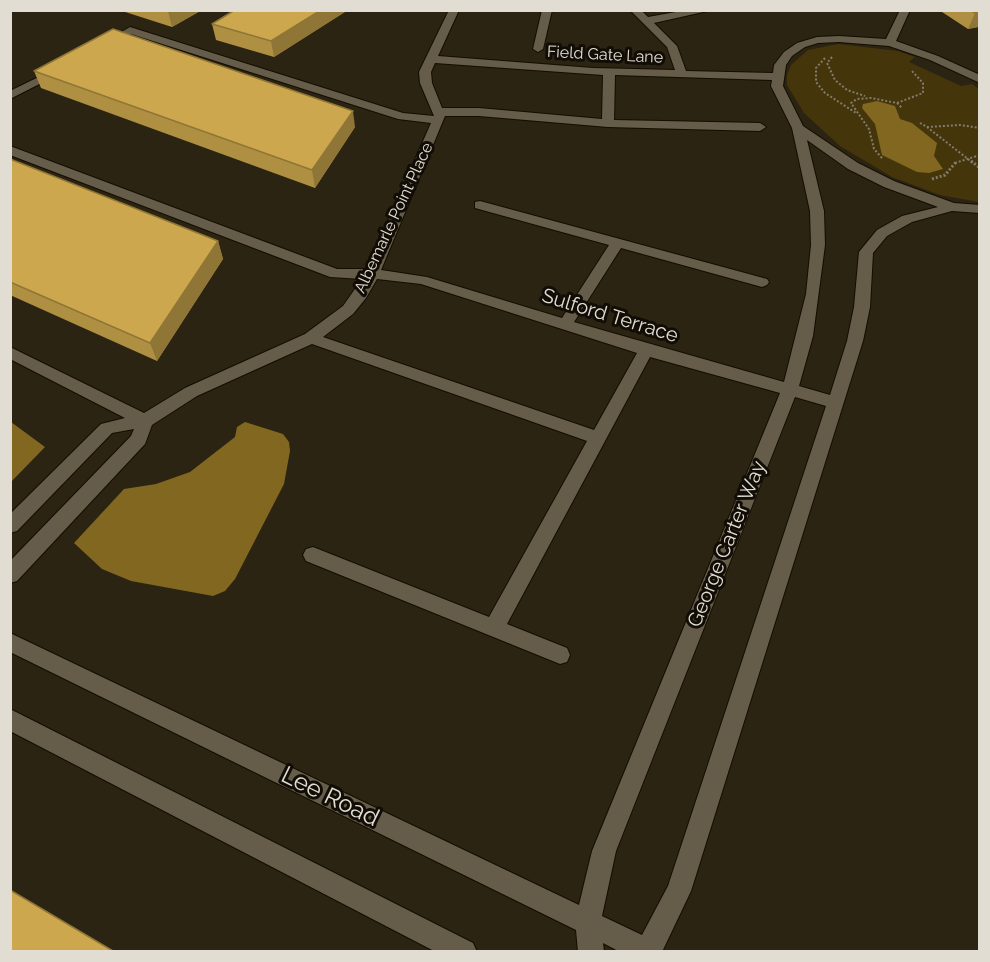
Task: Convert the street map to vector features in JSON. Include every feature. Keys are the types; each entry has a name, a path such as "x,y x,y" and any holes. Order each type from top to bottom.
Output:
{"street":[{"path":"440,116 425,80 431,59 454,10"},
{"path":"538,50 547,10"},
{"path":"634,10 672,46 678,59 681,75"},
{"path":"645,21 707,10"},
{"path":"890,44 905,10"},
{"path":"90,52 130,30 402,116 440,116 479,112 608,123 760,127"},
{"path":"778,77 780,65 788,54 801,45 816,40 890,44 934,58 980,80"},
{"name":"Field Gate Lane","path":"431,59 609,72 778,77"},
{"path":"10,96 70,63"},
{"path":"608,123 609,72"},
{"name":"George Carter Way","path":"591,951 588,923 604,851 790,389 807,326 818,245 817,211 798,128 777,86 778,77"},
{"name":"Albemarle Point Place","path":"10,526 106,428 145,421 191,392 311,338 348,310 372,274 440,116"},
{"name":"George Carter Way","path":"798,128 853,166 889,184 952,207 980,209"},
{"name":"Sulford Terrace","path":"10,150 335,274 372,274 423,280 646,350 835,402"},
{"path":"480,205 762,282"},
{"name":"George Carter Way","path":"648,951 679,891 855,342 862,307 866,252 882,233 907,219 952,207"},
{"path":"565,325 617,244"},
{"path":"311,338 598,438"},
{"path":"494,628 646,350"},
{"path":"10,352 145,421 139,439 10,575"},
{"path":"314,555 560,655"},
{"name":"Lee Road","path":"10,642 648,951"},
{"path":"10,719 464,951"}],"path":[{"path":"837,55 822,59 819,63 816,82 834,100 859,115"},
{"path":"832,56 827,63 828,68 835,80 847,90 897,103 923,93 920,78 904,66"},
{"path":"871,98 857,99 851,103 869,129 874,149 887,163"},
{"path":"897,103 902,108"},
{"path":"920,123 980,168"},
{"path":"927,127 960,125 980,128"},
{"path":"925,179 945,175 957,161 980,155"}],"shaded area":[{"path":"838,44 898,51 915,57 909,62 961,86 972,84 979,89 979,202 940,195 892,177 840,146 804,113 787,85 787,75 791,65 808,50"},
{"path":"877,101 895,106 900,119 912,123 937,143 934,156 943,169 929,173 917,172 882,155 875,124 862,108 863,104"},
{"path":"11,422 45,447 11,482"},
{"path":"245,422 283,434 289,442 290,451 284,484 235,579 225,591 213,596 131,581 102,569 74,543 124,489 156,484 190,472 235,437 237,427"}],"building":[{"path":"235,10 321,10 271,41 212,24"},
{"path":"113,29 353,111 312,170 34,71"},
{"path":"10,159 218,241 150,343 10,282"},
{"path":"10,890 113,951 10,951"}]}
